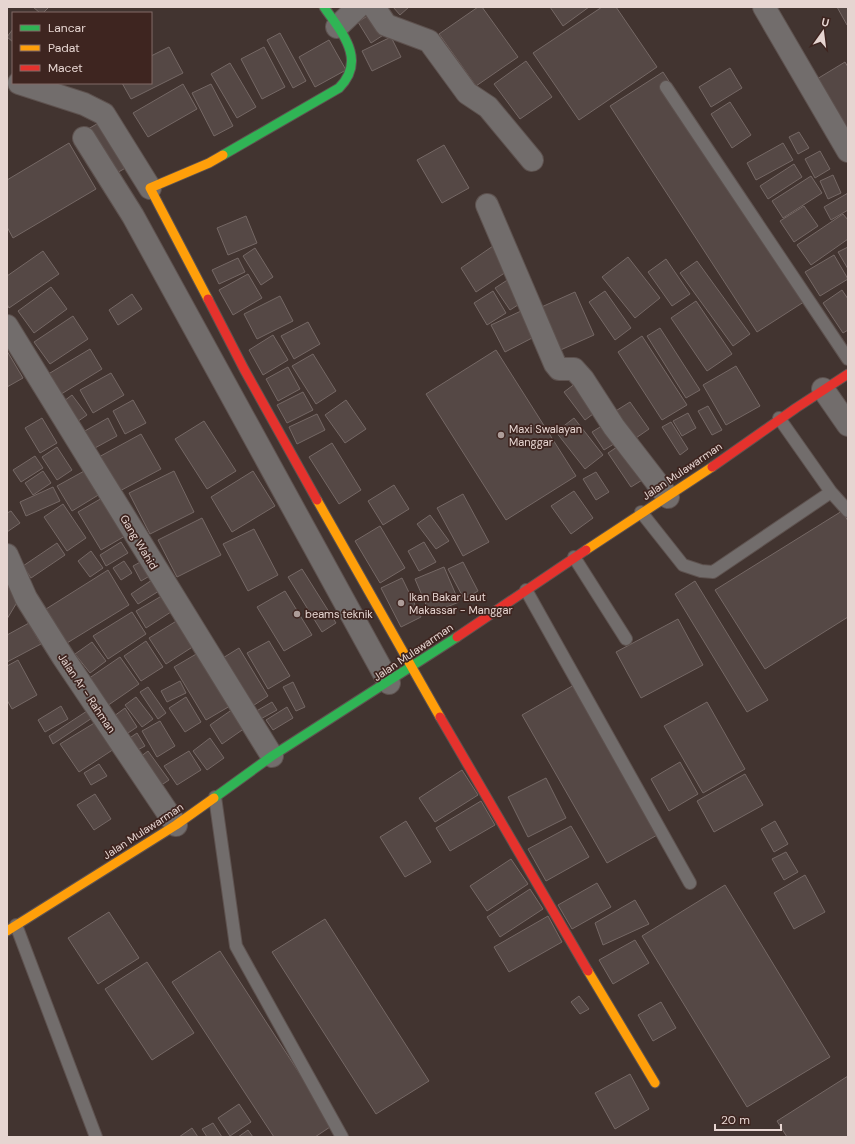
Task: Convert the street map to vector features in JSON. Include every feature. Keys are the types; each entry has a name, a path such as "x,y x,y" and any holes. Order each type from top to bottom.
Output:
{"street":[{"path":"150,188 209,163 339,88 350,73 353,62 347,42 324,7"},
{"path":"336,27 358,7"},
{"path":"374,7 386,25 429,40 467,93 488,107 532,160"},
{"path":"764,7 848,151"},
{"path":"22,84 84,104 104,114 150,188 244,369 411,668 535,878 576,952 655,1082"},
{"path":"84,138 133,216 389,682"},
{"path":"487,205 555,364 559,369 574,368 614,427 668,497"},
{"name":"Gang Wahid","path":"7,326 272,756"},
{"name":"Jalan Mulawarman","path":"11,928 176,825 272,756 411,668 641,512 668,497 823,388 848,374"},
{"path":"823,388 848,425"},
{"name":"Jalan Ar - Rahman","path":"7,555 26,598 63,657 176,825"}],"lane":[{"path":"666,87 848,359"},
{"path":"779,418 831,492 848,511"},
{"path":"641,512 683,565 701,571 713,572 831,492"},
{"path":"574,558 626,639"},
{"path":"526,590 690,884"},
{"path":"215,797 236,946 342,1137"},
{"path":"11,928 96,1137"}],"building":[{"path":"33,7 49,7 44,12 39,12"},
{"path":"393,7 409,7 400,15"},
{"path":"478,7 482,7 518,57 476,86 439,34"},
{"path":"550,7 589,7 563,26"},
{"path":"602,7 616,7 657,67 579,120 533,53"},
{"path":"837,7 848,7 848,25 847,25"},
{"path":"375,11 388,32 371,43 358,22"},
{"path":"12,30 12,41 7,37"},
{"path":"280,33 306,81 293,88 267,40"},
{"path":"391,37 401,57 372,71 362,51"},
{"path":"329,40 346,70 315,87 299,57"},
{"path":"169,47 183,73 131,99 123,84 152,84 152,56"},
{"path":"264,47 285,87 262,99 241,59"},
{"path":"526,61 552,97 520,119 494,84"},
{"path":"845,62 848,67 848,132 812,82"},
{"path":"230,63 256,107 237,118 211,74"},
{"path":"730,68 742,88 711,107 699,87"},
{"path":"663,72 810,298 757,332 610,106"},
{"path":"183,84 197,109 148,137 133,113"},
{"path":"211,84 233,126 214,136 192,93"},
{"path":"730,102 751,135 732,148 711,114"},
{"path":"102,121 129,166 115,174 88,129"},
{"path":"799,132 809,148 798,154 789,137"},
{"path":"69,143 96,189 13,238 7,227 7,180"},
{"path":"783,143 793,160 756,180 747,163"},
{"path":"444,145 469,188 442,203 417,160"},
{"path":"820,151 830,169 815,178 805,159"},
{"path":"794,164 802,177 768,199 760,186"},
{"path":"833,175 841,193 828,199 820,181"},
{"path":"811,176 822,193 783,218 772,201"},
{"path":"848,193 848,210 831,220 824,207"},
{"path":"804,206 818,226 794,242 780,221"},
{"path":"843,214 848,220 848,239 811,265 797,245"},
{"path":"246,216 257,243 228,255 217,228"},
{"path":"493,246 509,270 476,292 461,268"},
{"path":"848,247 848,269 838,252"},
{"path":"255,248 273,277 261,285 243,256"},
{"path":"43,251 59,274 9,308 7,304 7,276"},
{"path":"834,255 848,279 820,296 805,272"},
{"path":"628,257 660,298 635,318 602,277"},
{"path":"238,258 245,272 219,284 212,270"},
{"path":"666,259 690,294 672,306 648,272"},
{"path":"697,261 750,334 733,346 680,273"},
{"path":"248,274 262,298 233,315 219,290"},
{"path":"509,279 524,301 510,310 495,288"},
{"path":"51,287 67,309 34,333 18,311"},
{"path":"842,290 848,299 848,330 843,333 823,303"},
{"path":"493,291 506,313 487,325 474,303"},
{"path":"605,291 631,328 615,340 589,302"},
{"path":"575,292 594,335 556,352 537,309"},
{"path":"132,294 142,309 118,325 109,310"},
{"path":"280,296 293,321 257,339 244,314"},
{"path":"696,301 732,354 707,371 671,318"},
{"path":"521,311 534,337 505,352 491,325"},
{"path":"73,316 88,339 50,364 34,342"},
{"path":"308,322 320,344 294,359 281,336"},
{"path":"660,328 700,390 686,398 647,336"},
{"path":"273,335 288,360 263,375 249,350"},
{"path":"642,336 687,405 662,420 618,352"},
{"path":"90,349 102,369 58,396 45,376"},
{"name":"Maxi Swalayan Manggar","path":"496,350 576,476 506,520 426,394"},
{"path":"7,351 23,378 7,387"},
{"path":"313,354 336,391 316,404 292,366"},
{"path":"736,366 760,406 726,425 703,385"},
{"path":"288,367 300,389 278,401 266,379"},
{"path":"111,373 124,395 93,413 80,390"},
{"path":"576,383 597,411 585,420 564,392"},
{"path":"303,392 313,410 287,423 277,405"},
{"path":"72,395 87,415 74,424 60,404"},
{"path":"133,400 146,423 125,434 113,411"},
{"path":"346,400 366,429 345,443 325,415"},
{"path":"630,402 649,429 633,440 614,412"},
{"path":"708,406 722,430 712,435 698,411"},
{"path":"688,413 696,428 682,436 673,421"},
{"path":"317,414 325,430 297,444 289,427"},
{"path":"42,418 57,443 40,453 25,428"},
{"path":"108,418 117,436 93,449 83,432"},
{"path":"574,418 603,455 585,469 556,432"},
{"path":"204,421 236,471 207,489 175,439"},
{"path":"671,422 688,449 680,455 662,427"},
{"path":"605,424 617,442 604,450 592,432"},
{"path":"141,434 161,469 116,493 97,458"},
{"path":"332,443 361,490 339,504 309,457"},
{"path":"623,443 647,477 631,487 608,453"},
{"path":"57,447 72,470 57,480 42,457"},
{"path":"35,456 43,468 21,482 13,470"},
{"path":"86,470 100,494 72,511 57,486"},
{"path":"43,471 51,483 33,495 25,483"},
{"path":"174,471 194,512 150,534 129,493"},
{"path":"253,471 275,506 232,532 211,497"},
{"path":"596,472 609,492 596,500 583,479"},
{"path":"394,485 409,509 383,525 368,501"},
{"path":"53,487 60,501 26,516 20,502"},
{"path":"574,491 593,518 571,534 551,506"},
{"path":"463,494 489,542 463,556 437,508"},
{"path":"102,498 125,536 101,550 78,512"},
{"path":"63,504 86,538 67,551 44,517"},
{"path":"11,511 20,523 7,532 7,513"},
{"path":"842,511 848,521 848,617 765,669 715,590"},
{"path":"430,515 449,541 436,549 417,524"},
{"path":"202,518 221,555 177,577 158,540"},
{"path":"380,526 405,568 380,583 355,541"},
{"path":"254,529 278,575 248,591 223,544"},
{"path":"121,542 128,553 106,566 100,555"},
{"path":"424,542 436,562 419,571 408,551"},
{"path":"57,543 65,555 31,578 23,566"},
{"path":"91,551 103,568 90,577 78,561"},
{"path":"146,559 153,574 141,581 133,566"},
{"path":"124,561 132,573 121,580 113,568"},
{"path":"463,562 478,591 464,599 448,569"},
{"path":"444,567 459,602 430,614 415,579"},
{"path":"302,569 336,623 322,632 288,577"},
{"path":"108,570 129,605 67,643 46,609"},
{"name":"Ikan Bakar Laut Makassar - Manggar","path":"402,578 421,617 401,627 381,588"},
{"path":"152,580 159,591 138,604 131,594"},
{"path":"695,581 768,700 747,712 675,594"},
{"path":"7,586 22,594 7,619"},
{"path":"285,591 312,635 284,651 257,607"},
{"path":"165,594 174,610 146,628 136,611"},
{"path":"132,612 146,634 108,659 93,636"},
{"path":"678,619 703,665 641,698 616,652"},
{"path":"178,620 194,646 166,664 149,638"},
{"path":"29,623 41,644 7,662 7,635"},
{"path":"146,641 163,667 141,681 124,656"},
{"path":"269,641 290,676 268,689 247,653"},
{"path":"92,642 106,661 90,673 75,654"},
{"path":"239,648 268,696 248,709 218,661"},
{"path":"198,653 230,706 206,720 174,667"},
{"path":"120,657 139,684 107,706 88,679"},
{"path":"18,660 37,695 12,709 7,700 7,666"},
{"path":"180,681 186,693 167,702 161,691"},
{"path":"293,682 305,707 296,711 283,687"},
{"path":"574,685 659,834 607,863 522,715"},
{"path":"148,687 166,713 158,719 140,692"},
{"path":"136,697 153,719 142,727 125,705"},
{"path":"186,697 201,722 185,732 169,708"},
{"path":"272,702 277,710 257,721 253,713"},
{"path":"707,702 745,769 703,793 664,726"},
{"path":"61,706 68,719 45,732 38,720"},
{"path":"287,707 293,718 273,730 266,720"},
{"path":"125,708 137,727 122,737 110,719"},
{"path":"233,709 245,728 222,744 210,725"},
{"path":"87,711 92,718 53,744 49,736"},
{"path":"160,721 175,746 157,757 142,731"},
{"path":"96,722 114,749 79,772 60,744"},
{"path":"137,733 145,746 132,753 125,741"},
{"path":"210,738 224,758 207,770 193,751"},
{"path":"148,751 169,780 157,788 136,760"},
{"path":"189,751 201,770 177,785 164,766"},
{"path":"680,762 698,794 669,811 651,779"},
{"path":"99,764 107,776 91,785 84,773"},
{"path":"462,770 478,795 435,822 419,798"},
{"path":"745,774 763,805 714,832 697,801"},
{"path":"546,778 566,818 528,837 508,797"},
{"path":"95,794 111,819 94,830 77,805"},
{"path":"481,801 495,825 450,851 436,828"},
{"path":"406,821 431,862 405,877 380,837"},
{"path":"775,821 788,844 774,852 761,829"},
{"path":"571,826 589,857 546,881 528,849"},
{"path":"786,852 798,872 784,880 772,859"},
{"path":"511,859 528,884 487,911 470,886"},
{"path":"805,875 825,912 794,929 774,893"},
{"path":"597,883 611,907 572,929 558,905"},
{"path":"725,885 830,1057 747,1107 642,936"},
{"path":"530,889 543,909 500,937 487,917"},
{"path":"635,900 649,924 603,945 595,923"},
{"path":"109,912 139,958 98,984 68,938"},
{"path":"548,916 562,942 509,972 494,947"},
{"path":"325,919 429,1081 376,1114 272,952"},
{"path":"635,940 649,963 613,984 599,960"},
{"path":"220,951 333,1125 315,1137 274,1137 172,982"},
{"path":"147,962 194,1033 152,1060 105,989"},
{"path":"579,996 589,1009 580,1014 571,1002"},
{"path":"661,1002 676,1028 653,1041 638,1015"},
{"path":"630,1074 649,1109 615,1129 595,1093"},
{"path":"848,1076 848,1137 787,1137 777,1121"},
{"path":"239,1104 251,1122 230,1136 218,1118"},
{"path":"213,1123 222,1137 207,1137 202,1129"},
{"path":"192,1128 198,1137 179,1137"},
{"path":"248,1130 253,1137 238,1137"}],"traffic: fast":[{"path":"223,155 339,88 347,78 351,67 349,47 338,27 324,7"},
{"path":"214,798 272,756 457,637"}],"traffic: slow":[{"path":"208,299 150,188 209,163 223,155"},
{"path":"586,550 712,467"},
{"path":"317,500 440,717"},
{"path":"7,931 176,825 214,798"},
{"path":"588,971 655,1083"}],"traffic: jam":[{"path":"208,299 244,369 317,500"},
{"path":"712,467 796,408 848,374"},
{"path":"457,637 586,550"},
{"path":"440,717 588,971"}],"place":[{"name":"Maxi Swalayan Manggar","path":"501,435"},
{"name":"Ikan Bakar Laut Makassar - Manggar","path":"401,603"},
{"name":"beams teknik","path":"297,614"}]}
